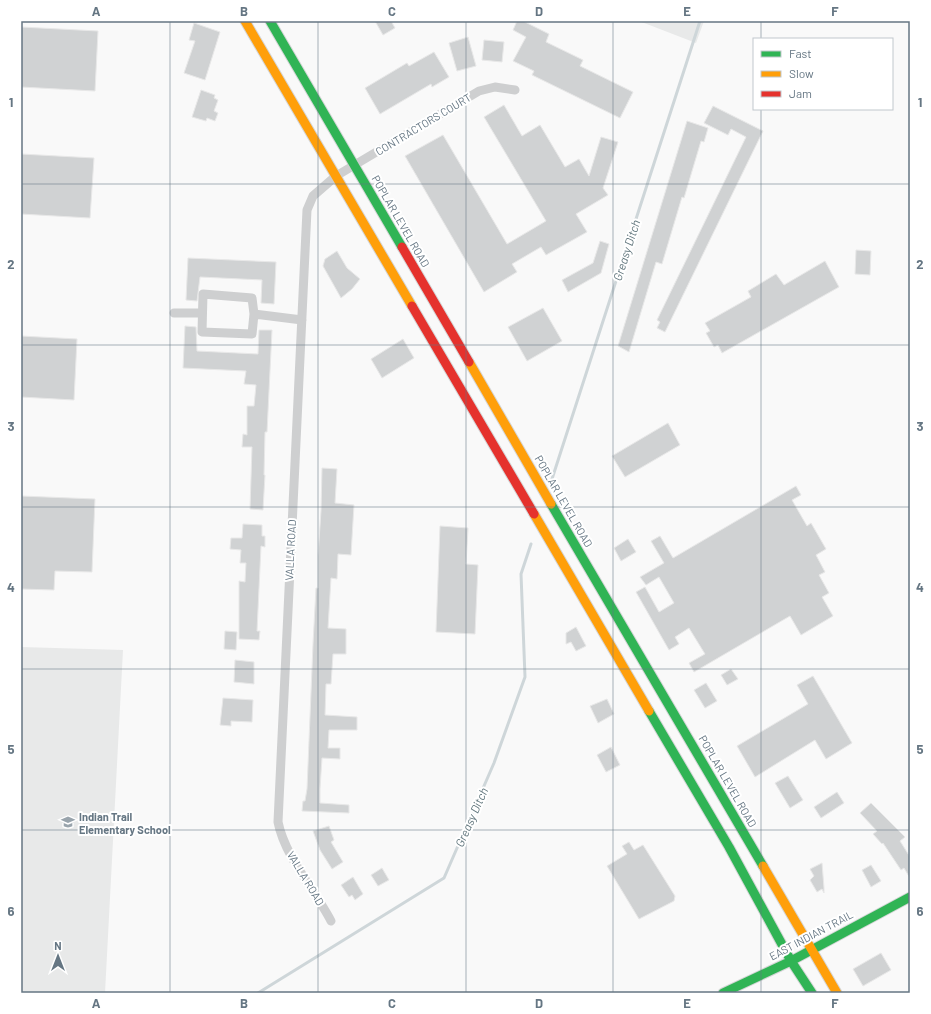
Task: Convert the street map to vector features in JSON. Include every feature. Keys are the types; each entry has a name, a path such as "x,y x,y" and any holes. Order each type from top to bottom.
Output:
{"main road":[{"path":"245,21 729,847 791,961 812,993"},
{"name":"POPLAR LEVEL ROAD","path":"270,21 837,993"},
{"name":"EAST INDIAN TRAIL","path":"723,993 791,961 910,897"}],"street":[{"name":"CONTRACTORS COURT","path":"336,176 479,91 495,87 515,90"},
{"name":"VALLA ROAD","path":"331,921 301,873 282,837 278,822 307,210 313,196 336,176"},
{"path":"203,294 252,298 254,314 252,334 202,332 202,313 203,294"},
{"path":"174,313 202,313"},
{"path":"254,314 302,320"}],"shaded area":[{"path":"639,21 704,21 696,43"},
{"name":"Indian Trail Elementary School","path":"21,647 123,650 105,993 21,993"}],"building":[{"path":"375,21 391,21 395,28 383,35"},
{"path":"517,21 523,21 549,34 546,42 583,60 580,66 633,92 620,118 532,75 534,71 513,61 526,37 513,30"},
{"path":"194,23 220,32 205,80 184,73 195,41 189,40"},
{"path":"21,27 98,31 95,91 21,87"},
{"path":"468,37 476,66 457,71 449,43"},
{"path":"484,40 504,42 502,62 482,60"},
{"path":"434,52 449,77 432,87 431,84 380,114 365,88 407,63 409,66"},
{"path":"201,90 215,95 214,98 218,100 214,111 218,113 215,121 207,118 206,121 192,117"},
{"path":"504,105 522,136 540,125 565,167 579,159 589,176 601,137 618,142 603,188 608,195 576,214 587,232 546,255 541,247 512,264 517,272 484,292 405,156 443,135 507,244 546,221 484,117"},
{"path":"713,106 763,131 665,332 657,328 660,322 657,320 746,137 731,129 728,135 704,123"},
{"path":"687,121 708,128 704,142 701,141 684,198 682,197 662,264 656,262 629,352 618,346"},
{"path":"21,154 94,158 90,218 21,214"},
{"path":"600,241 609,244 601,273 568,292 562,280 593,263"},
{"path":"856,250 871,251 870,275 855,274"},
{"path":"337,251 347,268 360,279 352,289 341,298 323,266 325,259"},
{"path":"188,258 276,262 274,304 261,303 262,280 200,277 197,301 186,300"},
{"path":"825,261 839,287 722,353 718,345 714,347 706,333 710,331 705,323 751,297 748,291 776,274 784,285"},
{"path":"543,308 562,341 527,361 508,327"},
{"path":"185,326 196,327 197,351 258,354 259,330 272,330 267,432 265,432 263,510 250,509 252,447 242,447 243,434 247,435 247,406 254,406 256,385 244,384 246,371 183,368"},
{"path":"21,336 77,339 74,400 21,397"},
{"path":"403,339 414,358 382,378 371,359"},
{"path":"668,423 680,445 625,477 612,456"},
{"path":"322,468 337,469 335,503 354,505 351,555 338,554 337,579 331,578 328,628 346,629 346,654 333,654 331,684 326,684 325,715 357,717 357,730 329,730 328,748 340,748 340,759 322,758 320,789 320,803 349,805 349,813 302,811 303,801 305,801 307,789 316,588 318,588"},
{"path":"796,486 801,495 792,500 807,526 811,523 826,549 816,555 825,572 819,575 829,593 822,597 833,616 801,635 790,616 694,672 689,663 705,654 689,628 675,637 679,644 669,650 636,592 645,587 659,612 674,603 659,577 646,585 640,577 664,563 651,541 660,536 673,558"},
{"path":"21,496 95,499 92,572 55,571 54,590 21,589"},
{"path":"243,524 262,525 262,536 265,536 265,547 261,546 257,631 260,631 259,640 239,639 239,581 245,582 246,563 240,563 241,550 230,549 231,538 242,538"},
{"path":"440,526 468,528 466,564 478,565 475,634 436,632"},
{"path":"628,539 636,552 621,561 614,548"},
{"path":"576,627 586,646 576,651 571,642 566,644 566,633"},
{"path":"225,631 237,632 236,650 224,649"},
{"path":"235,660 254,662 254,684 234,682"},
{"path":"731,669 738,679 727,685 721,675"},
{"path":"813,676 852,743 826,759 815,740 755,777 737,746 808,704 797,685"},
{"path":"706,683 717,701 705,708 694,690"},
{"path":"223,698 253,700 252,722 231,721 231,726 220,725"},
{"path":"607,699 614,714 598,723 590,706"},
{"path":"611,747 620,765 606,772 597,755"},
{"path":"788,776 803,800 790,808 775,783"},
{"path":"837,792 844,803 821,818 814,807"},
{"path":"871,803 905,837 900,841 910,857 910,878 904,868 901,870 883,843 882,844 873,834 877,831 860,813"},
{"path":"329,826 334,840 331,842 343,862 332,869 320,850 313,831"},
{"path":"629,842 634,850 643,845 675,896 674,901 639,919 607,866 627,854 622,846"},
{"path":"822,863 824,893 822,889 817,892 810,880 814,876 810,869"},
{"path":"871,865 881,881 871,887 862,870"},
{"path":"382,868 389,880 378,886 371,875"},
{"path":"353,877 363,894 355,900 352,895 349,897 341,885"},
{"path":"881,953 891,970 863,986 853,969"}],"waterway":[{"name":"Greasy Ditch","path":"552,479 700,21"},
{"name":"Greasy Ditch","path":"258,993 444,878 494,763 525,677 521,574 531,544"}],"traffic: fast":[{"path":"270,21 402,247"},
{"path":"551,504 763,866"},
{"path":"649,711 729,847 791,961 812,993"},
{"path":"723,993 791,961 910,897"}],"traffic: slow":[{"path":"245,21 412,306"},
{"path":"469,362 551,504"},
{"path":"534,514 649,711"},
{"path":"763,866 837,993"}],"traffic: jam":[{"path":"402,247 469,362"},
{"path":"412,306 534,514"}],"place":[{"name":"Indian Trail Elementary School","path":"68,822"}]}
